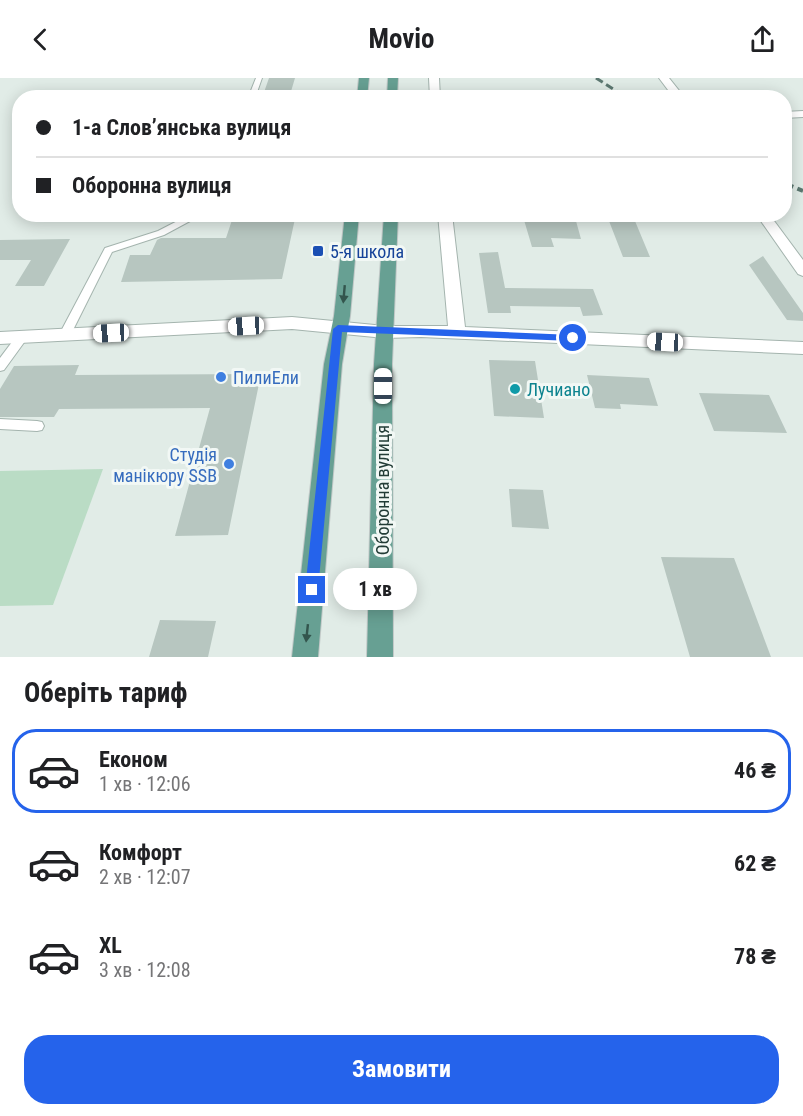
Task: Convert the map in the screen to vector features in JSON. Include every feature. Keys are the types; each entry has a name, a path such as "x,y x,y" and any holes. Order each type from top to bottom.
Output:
{"main road":[{"path":"305,657 338,329 342,316 351,222"},
{"name":"Оборонна вулиця","path":"380,657 385,332 392,222"}],"street":[{"path":"664,78 674,90"},
{"path":"446,222 458,333"},
{"path":"768,222 803,271"},
{"path":"0,338 292,323 385,332 803,348"}],"lane":[{"path":"65,335 108,250 161,233 182,222"},
{"path":"0,368 22,337"},
{"path":"0,424 37,426"}],"green space":[{"path":"103,469 53,605 0,606 0,471"}],"building":[{"path":"269,78 295,78 291,90 265,90"},
{"path":"231,222 294,222 282,279 121,282 130,255 150,255 157,240 161,238 226,238"},
{"path":"525,222 576,222 581,239 551,238 554,247 532,247"},
{"path":"609,222 635,222 650,257 623,257"},
{"path":"70,239 44,286 15,286 31,260 0,260 0,240"},
{"path":"498,252 505,288 593,289 603,315 583,316 580,307 510,306 511,313 488,313 479,253"},
{"path":"763,256 803,313 803,321 787,320 749,265"},
{"name":"Лучиано","path":"489,360 535,361 544,418 494,416"},
{"path":"79,365 75,375 261,374 228,535 175,536 210,408 59,409 54,417 0,417 0,389 14,366"},
{"path":"587,375 649,378 658,406 620,404 621,409 595,408"},
{"path":"699,393 769,395 787,433 714,431"},
{"path":"509,489 543,490 549,529 512,527"},
{"path":"661,557 734,558 771,657 690,657"},
{"path":"160,620 216,621 208,657 149,657"}],"railway":[{"path":"596,78 615,90"},
{"path":"792,186 803,191"}],"place":[{"name":"5-я школа","path":"318,251"},
{"name":"ПилиЕли","path":"221,377"},
{"name":"Лучиано","path":"515,389"},
{"name":"Студія манікюру SSB","path":"229,464"}],"route":[{"path":"312,590 338,329 573,338"}]}
